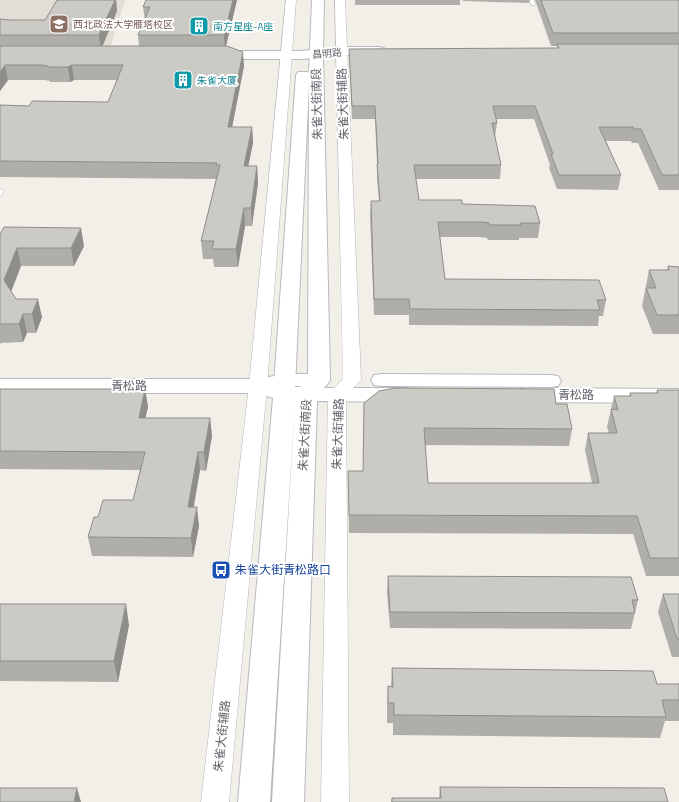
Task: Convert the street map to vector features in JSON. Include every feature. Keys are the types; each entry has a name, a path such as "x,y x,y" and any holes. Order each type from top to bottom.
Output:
{"main road":[{"name":"朱雀大街南段","path":"288,802 312,387 302,55 306,0"},
{"name":"朱雀大街南段","path":"254,802 284,387 304,61 302,55 318,0"},
{"name":"昌明路","path":"199,55 302,55 341,51 388,51"},
{"name":"青松路","path":"0,386 345,387 679,382"},
{"name":"青松路","path":"345,387 679,396"}],"street":[{"name":"朱雀大街辅路","path":"215,802 258,386 302,55 291,0"},
{"name":"朱雀大街辅路","path":"335,802 345,387 340,0"}],"shaded area":[{"name":"西北政法大学雁塔校区","path":"0,0 125,0 110,49 0,49"}],"building":[{"path":"57,0 115,0 99,35 0,35 0,19 45,20"},
{"name":"南方星座-A座","path":"146,0 233,0 224,35 138,35 150,7 143,7"},
{"path":"541,0 679,0 679,33 553,33"},
{"path":"557,44 679,44 679,175 662,175 641,129 634,129 633,127 599,127 621,175 559,175 551,154 553,154 535,106 493,106 497,123 492,123 501,165 414,165 419,200 462,200 462,204 535,206 540,223 520,223 521,225 489,225 489,223 481,222 438,222 445,279 599,280 606,300 597,300 600,310 410,309 409,299 374,299 371,201 380,201 375,106 352,106 349,49 559,48"},
{"path":"0,46 227,46 243,52 228,127 252,127 244,166 257,166 251,208 244,208 236,249 212,249 214,241 201,241 220,165 216,165 217,163 0,161 0,105 29,106 32,101 108,102 123,65 72,65 68,67 48,67 42,65 5,65 0,72"},
{"path":"4,227 81,228 71,248 17,248 4,280 16,299 38,299 32,314 23,314 19,324 0,324 0,234"},
{"path":"668,266 679,267 679,315 657,315 646,288 656,288 649,270 669,270"},
{"path":"395,388 554,389 556,404 567,404 572,429 424,428 428,483 599,483 588,433 617,433 611,409 618,410 614,396 631,396 630,393 658,393 657,390 679,390 679,558 650,558 637,516 349,515 348,471 363,471 364,403 379,391"},
{"path":"0,389 145,389 139,418 210,418 204,452 198,452 188,507 197,507 191,538 88,537 94,517 98,517 103,500 133,500 145,452 0,451"},
{"path":"388,576 631,577 638,600 632,600 635,613 390,612"},
{"path":"663,594 679,594 679,639 677,639"},
{"path":"0,604 126,604 114,661 0,661"},
{"path":"392,668 653,671 657,684 679,684 679,700 662,700 666,717 394,715 394,703 388,703 388,686 393,687"},
{"path":"440,787 664,788 668,802 392,802 392,798 441,798"},
{"path":"0,788 77,788 74,802 0,802"}],"place":[{"name":"西北政法大学雁塔校区","path":"59,24"},
{"name":"南方星座-A座","path":"199,26"},
{"name":"朱雀大厦","path":"183,80"},
{"name":"朱雀大街青松路口","path":"221,570"}]}
